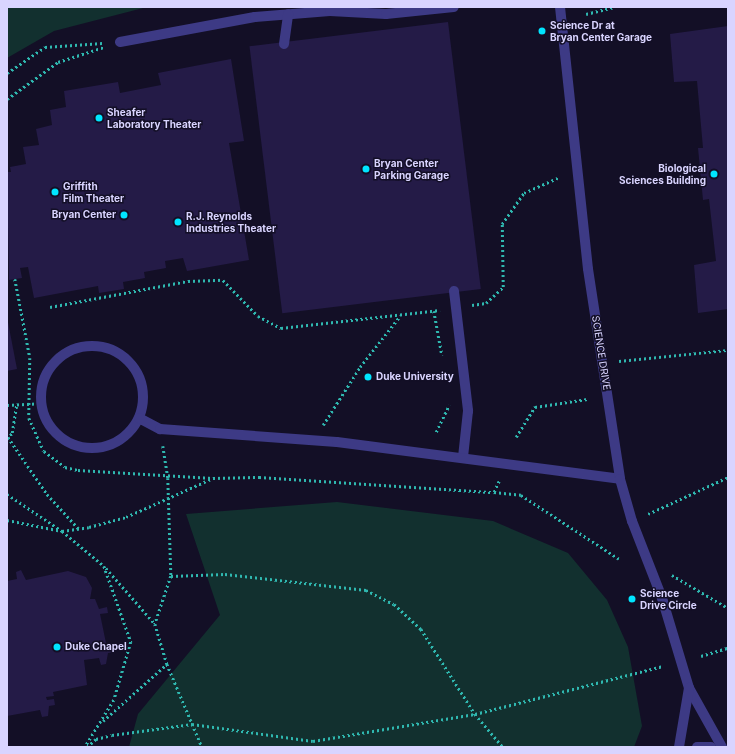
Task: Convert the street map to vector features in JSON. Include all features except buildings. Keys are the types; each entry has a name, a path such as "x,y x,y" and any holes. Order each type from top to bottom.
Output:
{"street":[{"path":"120,42 255,16 330,11 386,14 454,7"},
{"name":"SCIENCE DRIVE","path":"560,7 588,269 620,479 632,521 648,561 689,688 722,747"},
{"path":"284,44 288,14"},
{"path":"454,291 468,411 463,457"},
{"path":"103,348 123,356 135,369 142,384 139,418 117,442 84,448 55,433 41,403 46,375 60,358 75,349 103,348"},
{"path":"139,418 160,429 314,441 463,457 620,479"},
{"name":"SCIENCE DRIVE","path":"679,747 689,688"},
{"path":"697,747 711,747"}],"path":[{"path":"586,14 614,7"},
{"path":"7,73 45,48 120,42"},
{"path":"7,98 58,62 120,42"},
{"path":"50,307 188,281 222,280 258,316 281,328 400,316 486,303 504,287 502,224 524,193 558,178"},
{"path":"15,279 30,358 27,403 37,440 44,451 65,467 213,478 259,477 521,495 619,559"},
{"path":"434,311 444,364"},
{"path":"314,441 360,367 400,316"},
{"path":"602,362 728,350"},
{"path":"516,437 535,407 586,399"},
{"path":"436,432 451,402"},
{"path":"7,405 17,403 41,403"},
{"path":"17,403 8,438 47,494 79,529"},
{"path":"155,624 171,576 167,474 160,429"},
{"path":"632,521 728,477"},
{"path":"7,520 62,531 79,529 126,518 213,478"},
{"path":"7,494 62,531 104,566 155,624 167,664 202,747"},
{"path":"648,561 728,608"},
{"path":"86,747 114,700 131,642 104,566"},
{"path":"171,576 225,574 366,590 394,604 421,629 476,714 503,747"},
{"path":"701,656 728,648"},
{"path":"99,723 167,664"},
{"path":"86,747 96,739 112,735 192,724 313,741 476,714 663,666"}],"green space":[{"path":"7,7 147,7 54,31 7,58"},
{"path":"337,502 493,521 568,553 607,600 628,647 642,726 634,747 129,747 138,714 220,615 186,514"}],"place":[{"name":"Science Dr at Bryan Center Garage","path":"542,31"},
{"name":"Sheafer Laboratory Theater","path":"99,118"},
{"name":"Bryan Center Parking Garage","path":"366,169"},
{"name":"Biological Sciences Building","path":"714,174"},
{"name":"Griffith Film Theater","path":"55,192"},
{"name":"Bryan Center","path":"124,215"},
{"name":"R.J. Reynolds Industries Theater","path":"178,222"},
{"name":"Duke University","path":"368,377"},
{"name":"Science Drive Circle","path":"632,599"},
{"name":"Duke Chapel","path":"57,647"}]}
